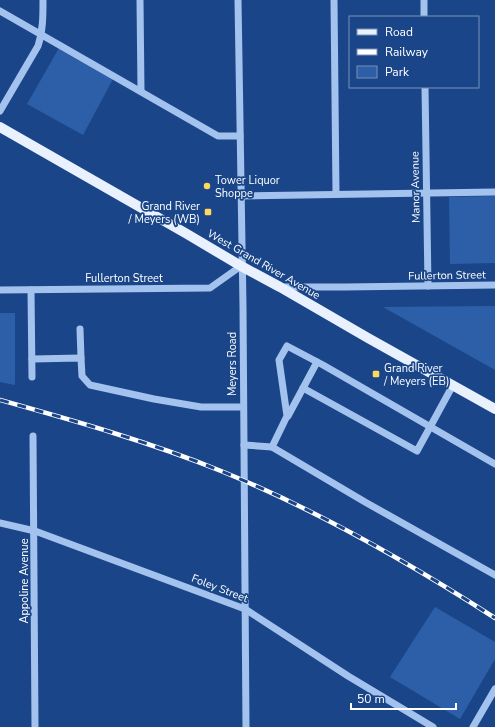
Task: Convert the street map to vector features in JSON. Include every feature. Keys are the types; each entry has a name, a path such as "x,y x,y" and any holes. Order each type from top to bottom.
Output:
{"main road":[{"name":"West Grand River Avenue","path":"0,127 241,266 495,409"}],"street":[{"path":"0,111 38,46 42,36 43,0"},
{"path":"140,0 141,91"},
{"name":"Meyers Road","path":"238,0 246,727"},
{"path":"334,0 336,194"},
{"path":"424,0 424,16"},
{"path":"0,11 218,136 240,136"},
{"name":"Manor Avenue","path":"425,88 428,286"},
{"path":"240,196 495,192"},
{"name":"Fullerton Street","path":"0,290 210,288 241,266"},
{"name":"Fullerton Street","path":"280,287 495,285"},
{"path":"31,290 32,377"},
{"path":"80,329 82,376 90,385 154,399 201,407 243,407"},
{"path":"287,416 279,360 286,346 317,362 495,464"},
{"path":"32,358 81,358"},
{"path":"272,447 287,416 317,362"},
{"path":"303,388 417,451 453,385"},
{"name":"Appoline Avenue","path":"33,436 35,531 35,727"},
{"path":"244,446 272,447 495,576"},
{"name":"Foley Street","path":"0,523 35,531 245,609 348,676 433,727"},
{"path":"473,727 495,689"}],"green space":[{"path":"59,48 113,79 83,135 27,104"},
{"path":"495,196 495,263 450,264 449,197"},
{"path":"495,306 495,370 383,307"},
{"path":"0,313 15,313 15,385 0,382"},
{"path":"435,607 495,642 495,659 460,719 390,677"}],"railway":[{"path":"0,400 140,441 194,460 257,486 361,538 429,577 495,618"}],"place":[{"name":"Tower Liquor Shoppe","path":"207,186"},
{"name":"Grand River / Meyers (WB)","path":"208,212"},
{"name":"Grand River / Meyers (EB)","path":"376,374"}]}
